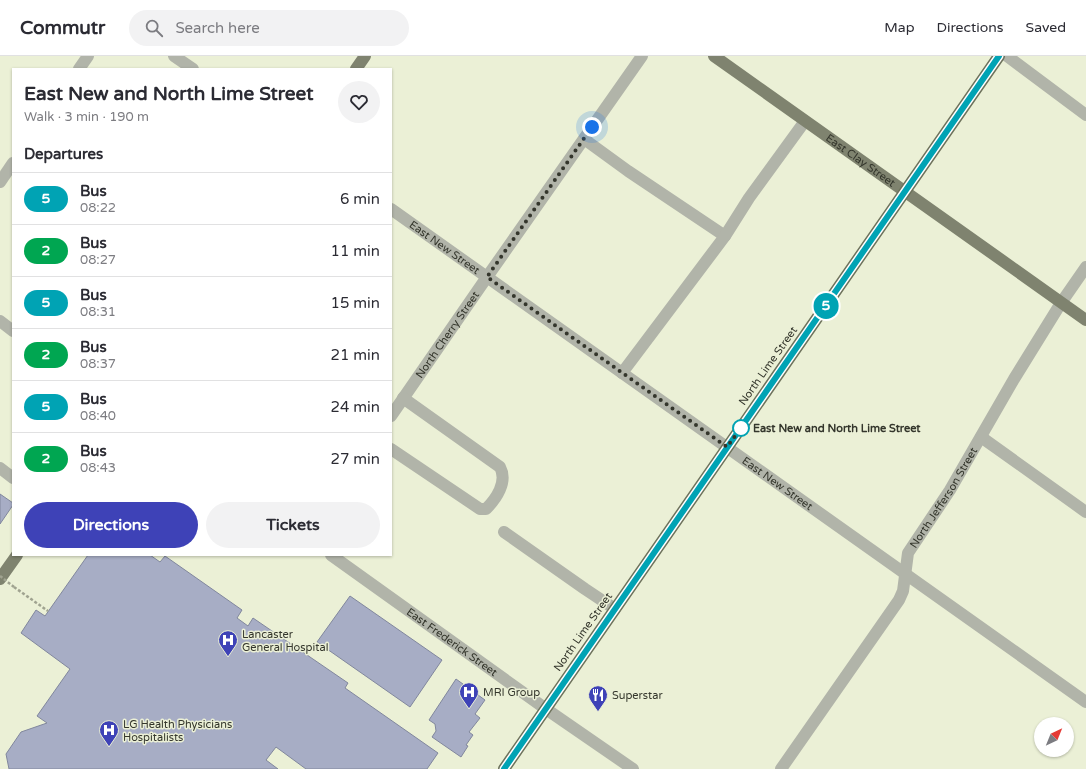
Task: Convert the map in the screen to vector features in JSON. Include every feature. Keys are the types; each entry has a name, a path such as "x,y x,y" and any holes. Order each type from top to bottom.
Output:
{"highway":[{"name":"North Lime Street","path":"504,769 998,56"}],"main road":[{"path":"357,68 365,56"},
{"name":"East Clay Street","path":"714,56 1086,320"},
{"path":"0,579 16,556"}],"street":[{"path":"80,68 88,56"},
{"path":"174,56 192,68"},
{"name":"North Cherry Street","path":"392,414 642,56"},
{"path":"1008,56 1086,115"},
{"path":"622,373 725,236 805,120"},
{"path":"584,139 628,171 725,236"},
{"path":"0,182 12,164"},
{"name":"East New Street","path":"392,210 1086,702"},
{"name":"North Jefferson Street","path":"781,769 900,600 903,591 908,553 950,490 1014,379 1061,303 1086,267"},
{"path":"0,321 12,330"},
{"path":"392,450 480,509 486,509 493,502 504,479 504,473 500,467 403,398"},
{"path":"981,438 1086,512"},
{"path":"0,468 12,477"},
{"path":"504,532 615,609"},
{"name":"East Frederick Street","path":"331,556 633,769"}],"path":[{"path":"0,576 48,611"}],"building":[{"path":"0,494 12,502 12,506 0,524"},
{"name":"Lancaster General Hospital","path":"87,556 151,556 160,562 165,556 242,610 237,618 248,626 253,618 348,683 345,688 438,753 427,769 306,769 276,747 266,760 278,769 9,769 6,754 21,732 47,723 37,716 70,669 21,633 36,610 45,616"},
{"path":"350,596 442,660 410,707 317,642"},
{"path":"456,679 485,700 475,714 480,718 469,732 473,735 466,745 468,746 461,757 432,737 436,731 435,724 429,720"}],"bus line":[{"name":"5","path":"504,769 999,56"}],"place":[{"name":"East New and North Lime Street","path":"741,428"},
{"name":"Lancaster General Hospital","path":"228,657"},
{"name":"MRI Group","path":"469,709"},
{"name":"Superstar","path":"598,712"},
{"name":"LG Health Physicians Hospitalists","path":"109,747"}],"route":[{"path":"592,127 487,277 727,447 741,428"}]}
